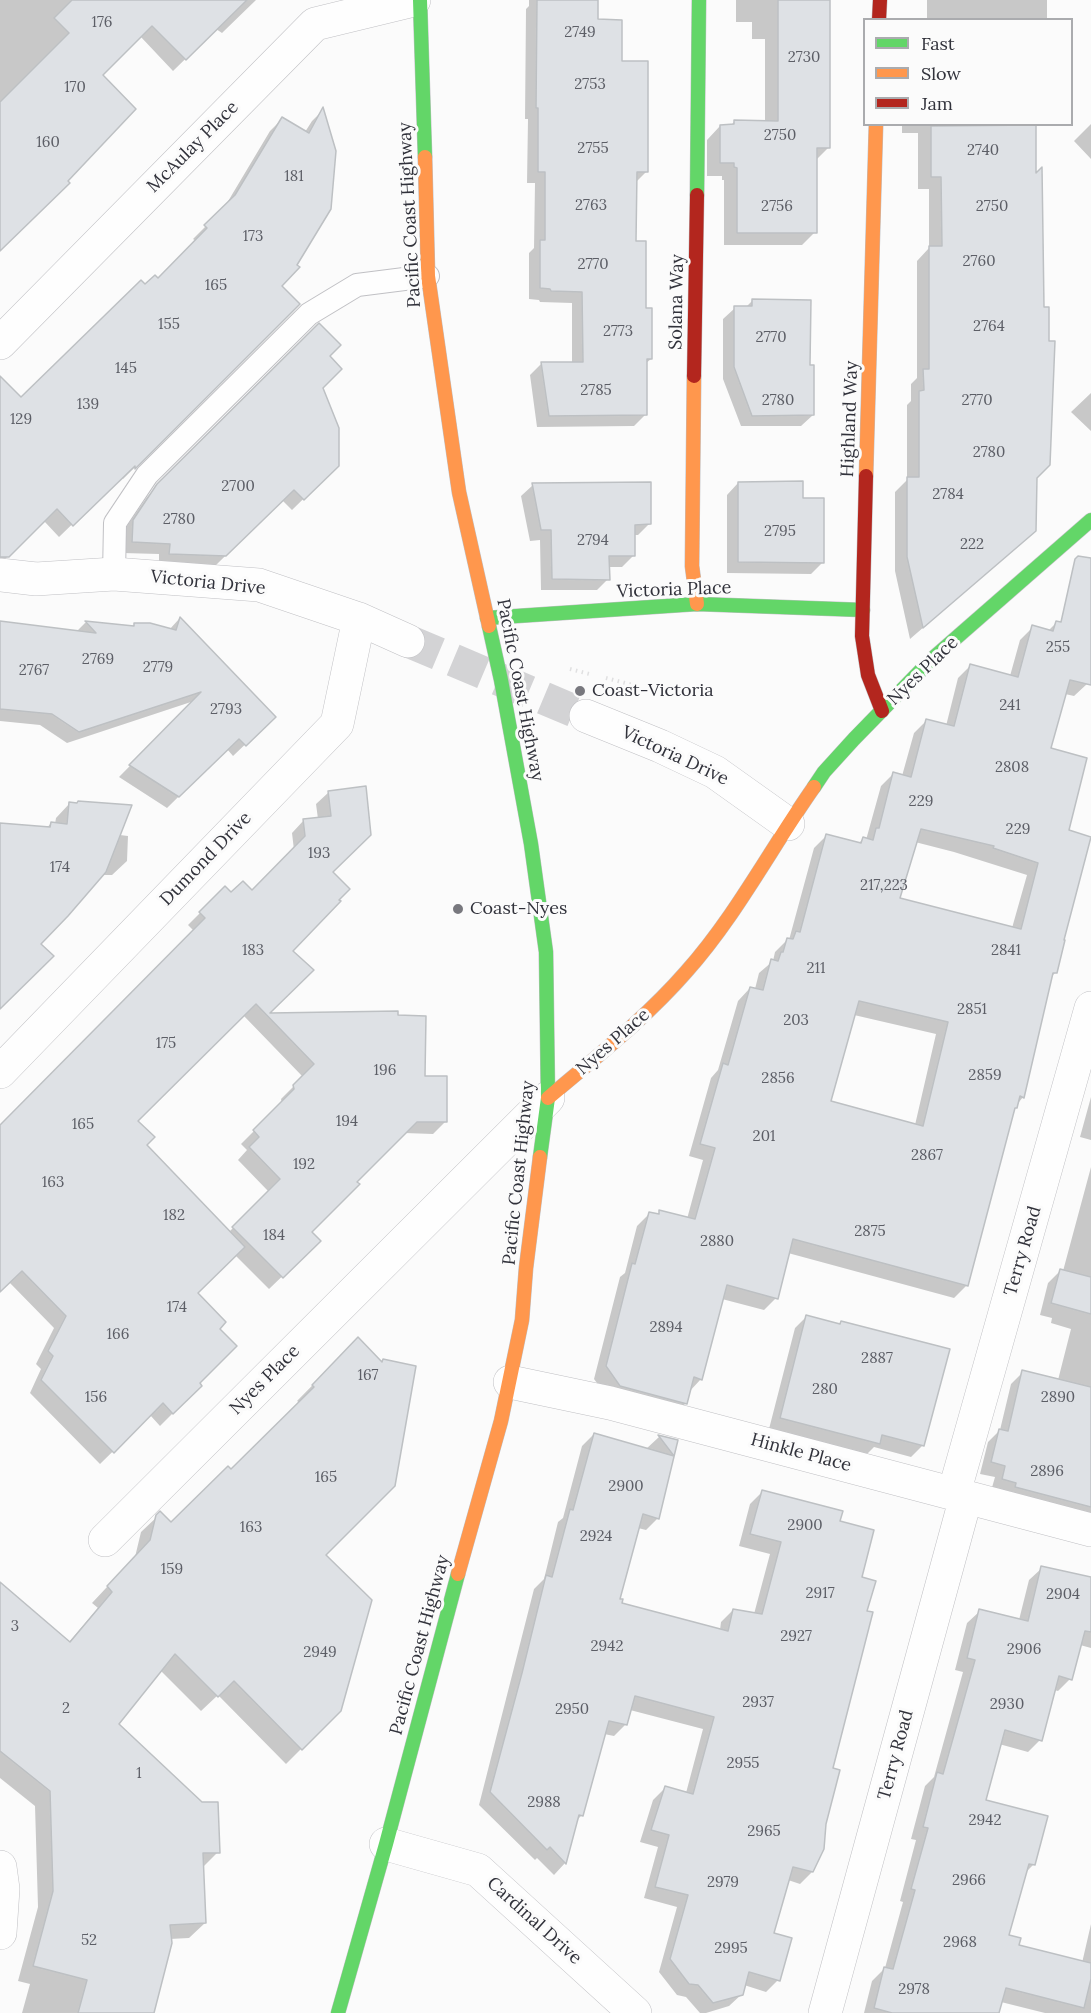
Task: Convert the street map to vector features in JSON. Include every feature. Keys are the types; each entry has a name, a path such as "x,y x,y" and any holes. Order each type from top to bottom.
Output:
{"main road":[{"name":"Pacific Coast Highway","path":"338,2013 386,1844 510,1382 522,1320 526,1269 548,1098 546,952 512,734 459,492 428,276 420,0"},
{"name":"Solana Way","path":"697,604 692,566 699,0"},
{"path":"879,18 880,0"},
{"name":"Highland Way","path":"876,126 863,610 864,661 871,686 882,711"},
{"name":"Nyes Place","path":"548,1098 643,1017 687,971 723,925 824,772 854,739 932,659 1090,524"},
{"name":"Victoria Place","path":"487,618 697,604 863,610"}],"street":[{"name":"McAulay Place","path":"0,343 315,24 414,0"},
{"name":"Victoria Drive","path":"0,575 36,579 114,574 260,585 359,619 408,641"},
{"name":"Dumond Drive","path":"0,1072 337,724 359,619"},
{"name":"Victoria Drive","path":"586,716 716,772 788,824"},
{"name":"Terry Road","path":"825,2013 960,1495 1091,1008"},
{"name":"Nyes Place","path":"105,1540 548,1098"},
{"name":"Hinkle Place","path":"510,1382 610,1403 1091,1530"},
{"name":"Cardinal Drive","path":"386,1844 478,1870 634,2013"},
{"path":"0,1867 3,1889 0,1933"}],"lane":[{"path":"114,574 115,523 147,475 309,314 357,285 428,276"}],"path":[{"path":"570,669 580,671"}],"building":[{"path":"72,0 247,0 186,60 152,26 103,75 136,109 68,181 70,183 0,251 0,102 69,33 54,18"},
{"path":"537,0 598,0 598,19 622,20 622,61 648,61 648,172 637,172 636,241 646,241 646,308 652,308 652,359 647,359 647,415 549,416 541,362 583,362 582,292 551,291 540,288 540,240 545,240 545,172 538,172"},
{"path":"778,0 830,0 830,148 817,148 817,233 737,233 737,168 734,167 734,163 720,163 720,125 734,124 734,120 778,121"},
{"path":"323,107 336,151 331,209 297,265 300,267 282,286 300,304 135,469 135,466 73,526 57,509 9,557 0,557 0,376 21,397 141,280 145,284 155,275 158,278 207,228 204,225 235,195 282,117 309,133"},
{"path":"931,126 1036,126 1036,173 1042,167 1044,307 1049,307 1049,341 1055,341 1050,465 1037,478 1036,531 923,628 907,557 907,477 919,477 919,391 924,390 923,369 929,369 929,246 942,246 941,177 931,177"},
{"path":"752,299 811,300 810,365 814,365 814,415 752,416 734,367 734,306 752,306"},
{"path":"319,323 341,345 330,356 342,369 323,388 339,428 339,466 304,500 294,490 226,556 169,554 170,544 132,542 133,520 157,484"},
{"path":"803,481 803,498 824,498 824,563 738,562 738,482"},
{"path":"651,482 651,524 635,525 635,556 609,556 610,580 552,579 551,530 541,530 532,483"},
{"path":"1078,556 1091,558 1091,685 1070,680 1051,748 1087,758 1069,830 1091,837 1057,973 1053,973 1024,1098 1020,1096 1017,1108 1015,1108 968,1286 793,1239 778,1299 727,1285 702,1380 694,1377 687,1404 620,1386 606,1366 632,1263 635,1264 649,1212 659,1214 659,1210 695,1219 715,1148 700,1144 723,1063 728,1065 750,987 763,990 771,959 778,961 787,938 793,939 796,931 800,932 826,834 861,843 863,837 873,840 876,828 879,828 893,772 911,777 926,719 954,726 970,664 1018,677 1032,625 1053,631 1056,621 1061,622 1075,559","holes":["921,829 994,846 993,848 1038,863 1021,929 900,898","859,1001 948,1022 923,1126 831,1101"]},
{"path":"180,617 276,717 246,746 239,739 179,797 129,765 201,692 79,732 52,714 0,709 0,621 96,633 85,621 134,626 134,623 150,623 176,630"},
{"path":"366,786 371,835 333,872 350,889 293,951 314,970 270,1013 398,1011 398,1015 426,1016 425,1076 447,1076 447,1122 417,1122 357,1182 360,1184 312,1232 321,1241 283,1278 232,1227 280,1179 249,1147 259,1137 253,1130 294,1089 293,1085 314,1064 256,1004 138,1121 155,1137 147,1145 245,1247 198,1293 226,1322 220,1329 237,1346 200,1383 202,1386 173,1414 163,1403 114,1453 41,1380 53,1356 48,1351 66,1316 22,1271 0,1292 0,1125 205,918 199,912 225,886 231,892 243,881 252,890 305,836 303,819 331,816 328,791"},
{"path":"78,801 132,805 106,872 41,944 54,956 0,1009 0,823 50,827 51,822 67,824 69,802 77,803"},
{"path":"1060,1269 1091,1277 1091,1314 1051,1303"},
{"path":"806,1315 840,1324 841,1321 950,1349 924,1446 882,1435 880,1444 780,1418"},
{"path":"358,1337 382,1362 383,1359 416,1366 395,1486 326,1555 372,1600 341,1711 302,1750 234,1681 218,1697 175,1654 119,1724 202,1802 218,1802 220,1853 203,1853 206,1923 170,1925 172,1943 154,2013 78,2013 87,1980 33,1966 53,1891 50,1791 0,1751 0,1582 70,1642 112,1592 107,1586 150,1540 156,1515 160,1511 171,1522 228,1466 231,1469 314,1387 312,1385"},
{"path":"1022,1370 1091,1387 1091,1507 1015,1487 1016,1483 1002,1479 1005,1466 991,1462 999,1429 1008,1431"},
{"path":"594,1433 674,1456 658,1435 678,1440 659,1519 643,1514 620,1599 623,1599 622,1603 728,1631 733,1609 762,1614 781,1542 750,1534 762,1490 843,1511 840,1521 874,1530 862,1577 876,1581 867,1611 873,1612 833,1768 840,1770 826,1824 824,1849 813,1872 793,1867 774,1933 792,1938 780,1981 749,1972 743,1995 713,2003 698,1985 689,1984 670,1959 688,1895 655,1887 669,1835 651,1830 665,1786 693,1794 714,1717 635,1696 627,1725 609,1721 583,1816 579,1815 566,1864 550,1847 547,1850 490,1792 546,1575 552,1577"},
{"path":"1041,1566 1091,1577 1091,1632 1085,1631 1072,1680 1059,1676 1042,1741 1005,1730 986,1800 1048,1816 1035,1865 1029,1864 1009,1935 1021,1938 1019,1945 1091,1963 1091,1979 1084,2008 1006,1988 999,2013 892,2013 874,2008 884,1967 893,1969 915,1890 911,1889 928,1828 923,1827 937,1772 943,1774 975,1660 967,1658 979,1609 1028,1621"}],"tunnel":[{"path":"408,641 586,716"}],"traffic: fast":[{"path":"420,0 425,157"},
{"path":"697,195 699,0"},
{"path":"814,787 824,772 854,739 932,659 1091,520"},
{"path":"487,618 697,604 863,610"},
{"path":"489,626 531,844 546,952 548,1098 540,1157"},
{"path":"338,2013 458,1574"}],"traffic: slow":[{"path":"866,476 876,126"},
{"path":"425,157 428,276 459,492 489,626"},
{"path":"694,376 692,566 697,604"},
{"path":"548,1098 637,1022 686,972 737,905 814,787"},
{"path":"458,1574 501,1421 522,1320 540,1157"}],"traffic: jam":[{"path":"879,18 880,0"},
{"path":"694,376 697,195"},
{"path":"866,476 862,636 868,675 882,711"}],"place":[{"name":"Coast-Victoria","path":"580,691"},
{"name":"Coast-Nyes","path":"458,909"}]}
